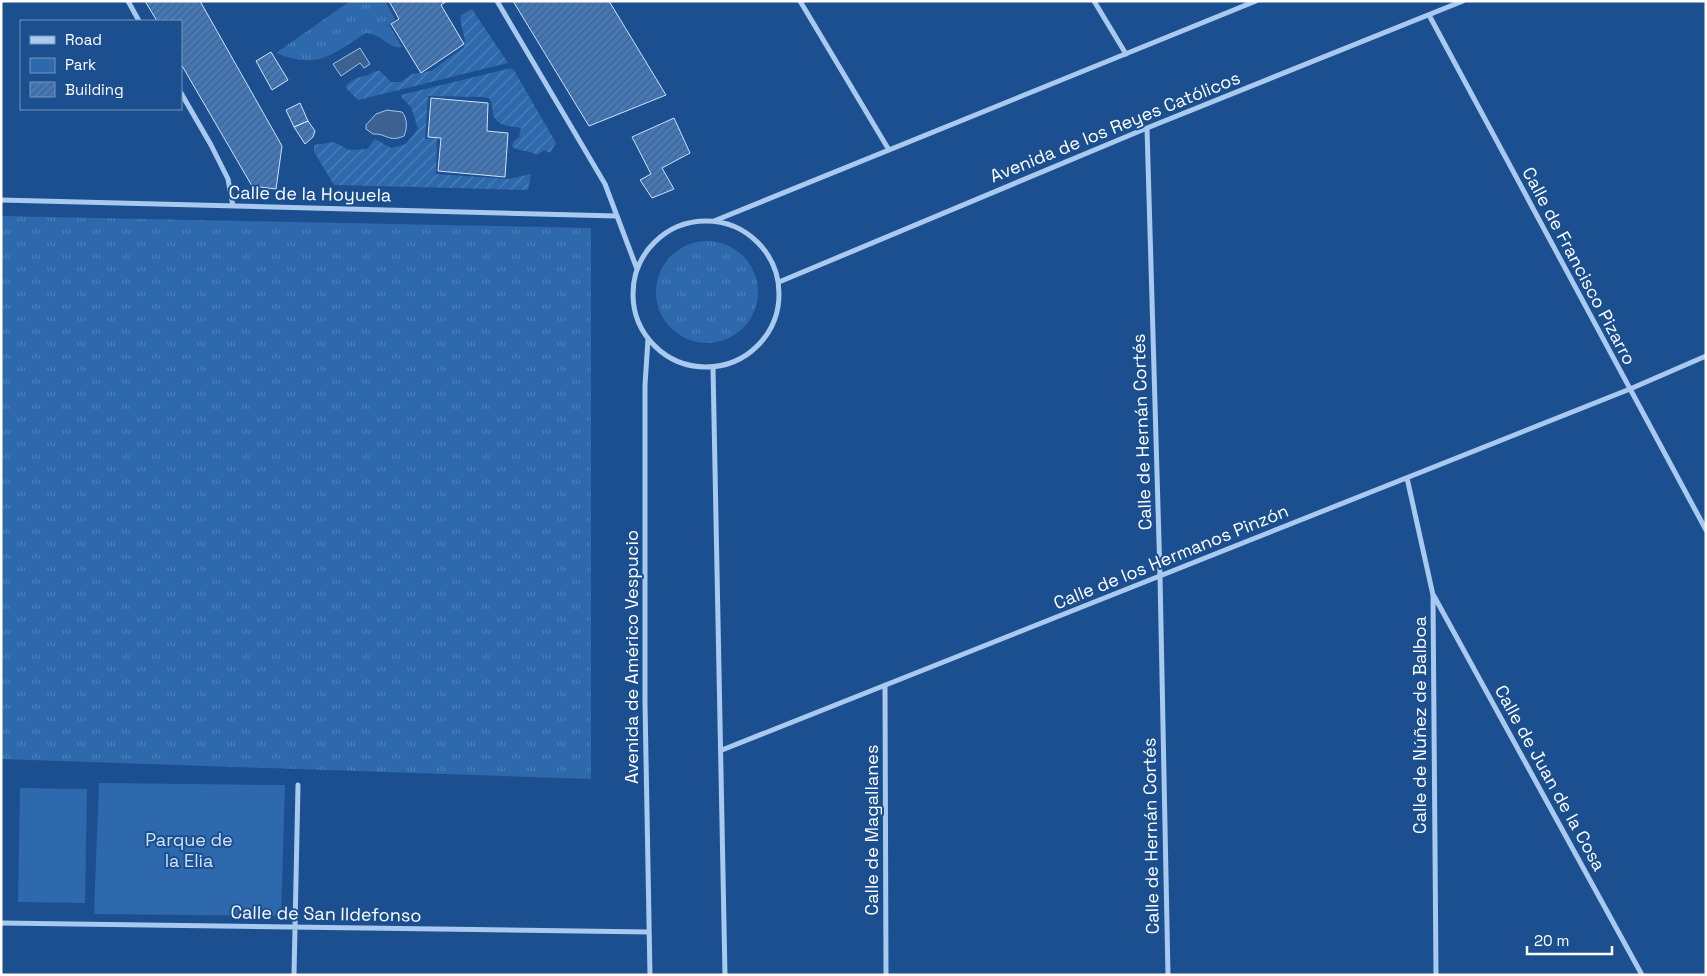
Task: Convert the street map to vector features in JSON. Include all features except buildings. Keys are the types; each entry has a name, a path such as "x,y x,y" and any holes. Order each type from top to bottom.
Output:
{"street":[{"path":"128,1 138,20"},
{"path":"497,1 606,184 637,269"},
{"path":"800,1 889,150"},
{"path":"1094,1 1126,54"},
{"path":"714,221 1256,1"},
{"name":"Avenida de los Reyes Católicos","path":"779,282 1148,128 1463,1"},
{"name":"Calle de Francisco Pizarro","path":"1429,15 1706,530"},
{"path":"182,95 228,179 233,206"},
{"name":"Calle de Hernán Cortés","path":"1148,128 1168,975"},
{"name":"Calle de la Hoyuela","path":"1,200 617,216"},
{"path":"714,221 737,227 757,240 772,259 779,282 779,306 772,329 757,347 737,361 713,367 689,365 666,356 648,339 637,317 633,293 637,269 650,247 668,231 690,222 714,221"},
{"name":"Avenida de Américo Vespucio","path":"648,339 645,385 645,703 650,975"},
{"name":"Calle de los Hermanos Pinzón","path":"722,750 1630,389 1706,356"},
{"path":"713,367 725,975"},
{"name":"Calle de Núñez de Balboa","path":"1406,478 1433,595 1436,975"},
{"name":"Calle de Juan de la Cosa","path":"1433,595 1642,975"},
{"name":"Calle de Magallanes","path":"885,685 886,975"},
{"path":"294,975 298,785"},
{"name":"Calle de San Ildefonso","path":"1,923 650,932"}],"green space":[{"path":"350,1 385,1 395,19 389,25 402,47 392,46 378,36 366,33 324,58 303,60 276,53"},
{"path":"472,9 508,63 358,100 345,87 355,79 376,71 380,71 391,82 401,82 412,74 431,71 464,47 465,42 460,19 461,15"},
{"path":"511,68 556,143 550,153 544,150 537,155 512,147 513,142 519,137 521,128 501,124 493,114 489,98 481,97 428,96 425,139 437,138 436,174 509,179 531,174 528,190 334,185 314,152 314,145 334,142 349,150 367,149 375,139 391,148 406,144 418,129 411,107 401,95"},
{"path":"1,216 591,228 591,779 1,759"},
{"path":"707,241 727,245 743,256 754,272 758,292 754,312 743,328 727,339 707,343 687,339 671,328 660,312 656,292 660,272 671,256 687,245"},
{"name":"Parque de la Elia","path":"99,783 285,785 281,916 94,914"},
{"path":"20,788 87,789 85,903 18,902"}],"shaded area":[{"path":"360,48 370,64 364,68 360,63 341,76 333,64"},
{"path":"387,110 402,112 404,115 406,130 404,136 391,138 373,134 366,129 366,125 376,114"}]}
